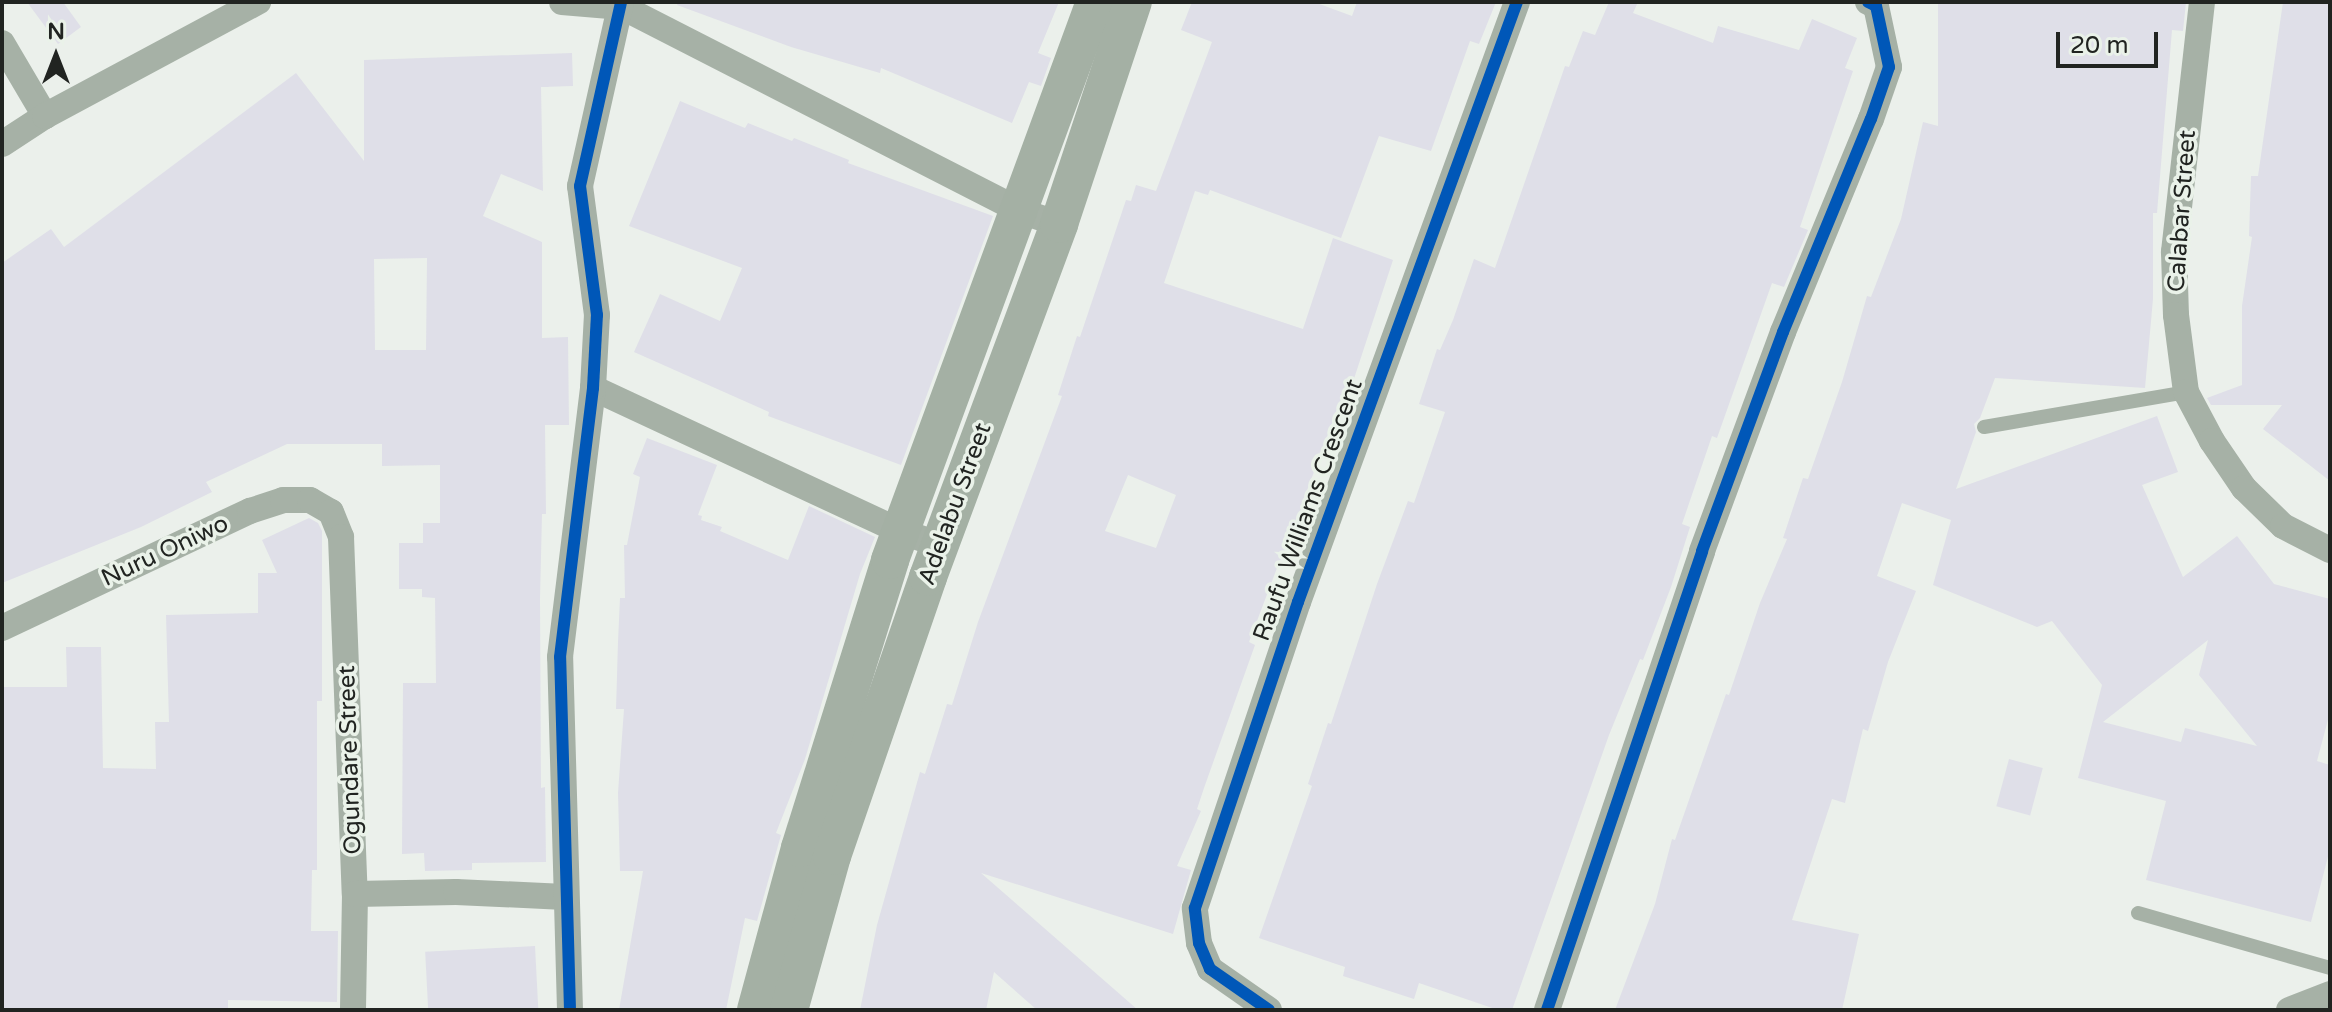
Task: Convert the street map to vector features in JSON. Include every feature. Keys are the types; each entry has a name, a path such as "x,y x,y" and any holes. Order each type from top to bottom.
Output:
{"main road":[{"name":"Adelabu Street","path":"756,1010 800,848 900,531 1095,2"},
{"name":"Adelabu Street","path":"789,1010 832,856 940,545 1059,224 1133,2"}],"street":[{"path":"2,144 45,116 258,2"},
{"path":"562,2 621,4 1020,211 1059,224"},
{"name":"Raufu Williams Crescent","path":"1261,1008 1210,969 1199,943 1195,908 1298,602 1517,2"},
{"path":"1547,1010 1702,551 1783,332 1871,119 1889,67 1876,6 1868,2"},
{"name":"Calabar Street","path":"2202,2 2174,252 2176,315 2186,392 2212,441 2244,488 2283,526 2330,550"},
{"path":"570,1010 560,657 593,388 597,315 580,186 621,4"},
{"path":"2,43 45,116"},
{"path":"593,388 900,531 940,545"},
{"name":"Nuru Oniwo","path":"2,628 250,511 283,500 310,500 331,512"},
{"name":"Ogundare Street","path":"331,512 341,537 355,894 353,1010"},
{"path":"355,894 456,892 565,897"},
{"path":"2289,1010 2330,994"}],"lane":[{"path":"1984,427 2186,392"},
{"path":"2138,913 2330,968"}],"building":[{"path":"27,2 63,2 81,27 58,44"},
{"path":"678,2 1059,2 1038,53 1051,58 1041,86 1029,82 1012,123 881,68 880,73 791,47 677,5"},
{"path":"1192,2 1314,2 1352,16 1357,2 1496,2 1479,44 1470,41 1431,151 1379,136 1341,238 1210,190 1208,195 1195,191 1164,283 1303,329 1333,238 1393,260 1346,403 1340,402 1302,504 1309,506 1287,563 1280,560 1249,642 1255,645 1197,809 1201,811 1177,866 1191,870 1173,934 981,873 1138,1010 1037,1010 994,972 986,1010 860,1010 877,925 920,772 925,774 947,704 952,705 978,622 1062,396 1058,395 1077,336 1080,337 1126,200 1131,201 1136,185 1156,191 1212,42 1181,30","holes":["1128,475 1176,495 1156,548 1105,531"]},
{"path":"1609,2 1638,2 1633,13 1713,43 1718,26 1799,50 1812,19 1857,38 1845,68 1853,71 1800,227 1808,230 1784,287 1772,283 1717,438 1712,436 1682,524 1690,527 1671,587 1609,735 1512,1010 1498,1010 1419,983 1414,999 1343,976 1345,967 1259,938 1312,786 1308,784 1328,723 1331,724 1377,584 1408,501 1414,503 1445,412 1419,404 1437,349 1440,350 1453,320 1474,259 1495,268 1565,66 1569,67 1583,31 1595,35"},
{"path":"1938,2 2186,2 2183,31 2172,30 2157,213 2153,213 2153,299 2145,388 1995,378 1980,418 1974,424 1976,432 1956,489 2157,416 2178,472 2142,485 2183,577 2237,536 2274,584 2330,599 2330,712 2317,761 2330,765 2330,849 2311,922 2146,880 2166,801 2078,778 2102,685 2052,621 2037,627 1933,585 1951,520 1902,503 1877,576 1916,591 1888,662 1868,731 1863,729 1845,803 1832,799 1792,920 1859,934 1842,1010 1615,1010 1655,904 1672,839 1675,840 1726,694 1729,695 1760,603 1787,539 1783,538 1803,478 1808,479 1842,382 1867,296 1871,297 1901,219 1923,122 1938,126","holes":["2208,640 2199,675 2257,746 2185,728 2181,742 2103,722"]},
{"path":"2283,2 2330,2 2330,481 2263,429 2282,405 2211,405 2207,398 2242,385 2242,306 2252,237 2249,236 2251,176 2258,176"},
{"path":"572,53 573,86 541,87 543,191 501,174 483,216 542,242 542,338 568,337 569,425 545,425 546,514 542,514 540,599 541,788 545,787 546,862 472,863 472,870 425,871 424,853 402,854 403,683 436,683 435,598 422,597 422,589 399,589 399,543 423,543 423,523 440,523 440,465 382,466 382,444 287,444 206,482 212,492 141,527 2,583 2,263 51,229 64,247 296,73 364,161 364,60","holes":["427,258 426,350 375,350 374,259"]},
{"path":"680,101 745,128 748,123 792,141 794,138 849,160 848,163 993,216 901,465 768,416 769,412 634,352 660,294 720,321 742,268 629,226"},
{"path":"647,438 717,465 698,515 702,516 701,520 722,527 720,531 788,560 809,506 875,537 860,574 805,759 776,833 781,835 757,921 745,918 726,1010 619,1010 643,871 620,871 618,793 624,709 616,709 620,598 625,598 624,545 627,545 640,477 633,474"},
{"path":"309,518 318,523 322,531 322,701 317,701 317,870 312,870 311,931 338,931 337,1002 228,1000 228,1010 2,1010 2,687 67,687 66,647 101,647 103,768 156,769 155,722 169,722 166,615 258,613 258,573 277,573 262,540"},
{"path":"2009,759 2043,768 2030,815 1996,806"},
{"path":"535,946 538,1010 428,1010 425,952"}],"cycle path":[{"path":"570,1010 560,657 593,388 597,315 580,186 621,2"},
{"path":"1269,1010 1210,969 1199,943 1195,908 1298,602 1517,2"},
{"path":"1547,1010 1702,551 1783,332 1871,119 1889,67 1876,6 1868,2"}]}
